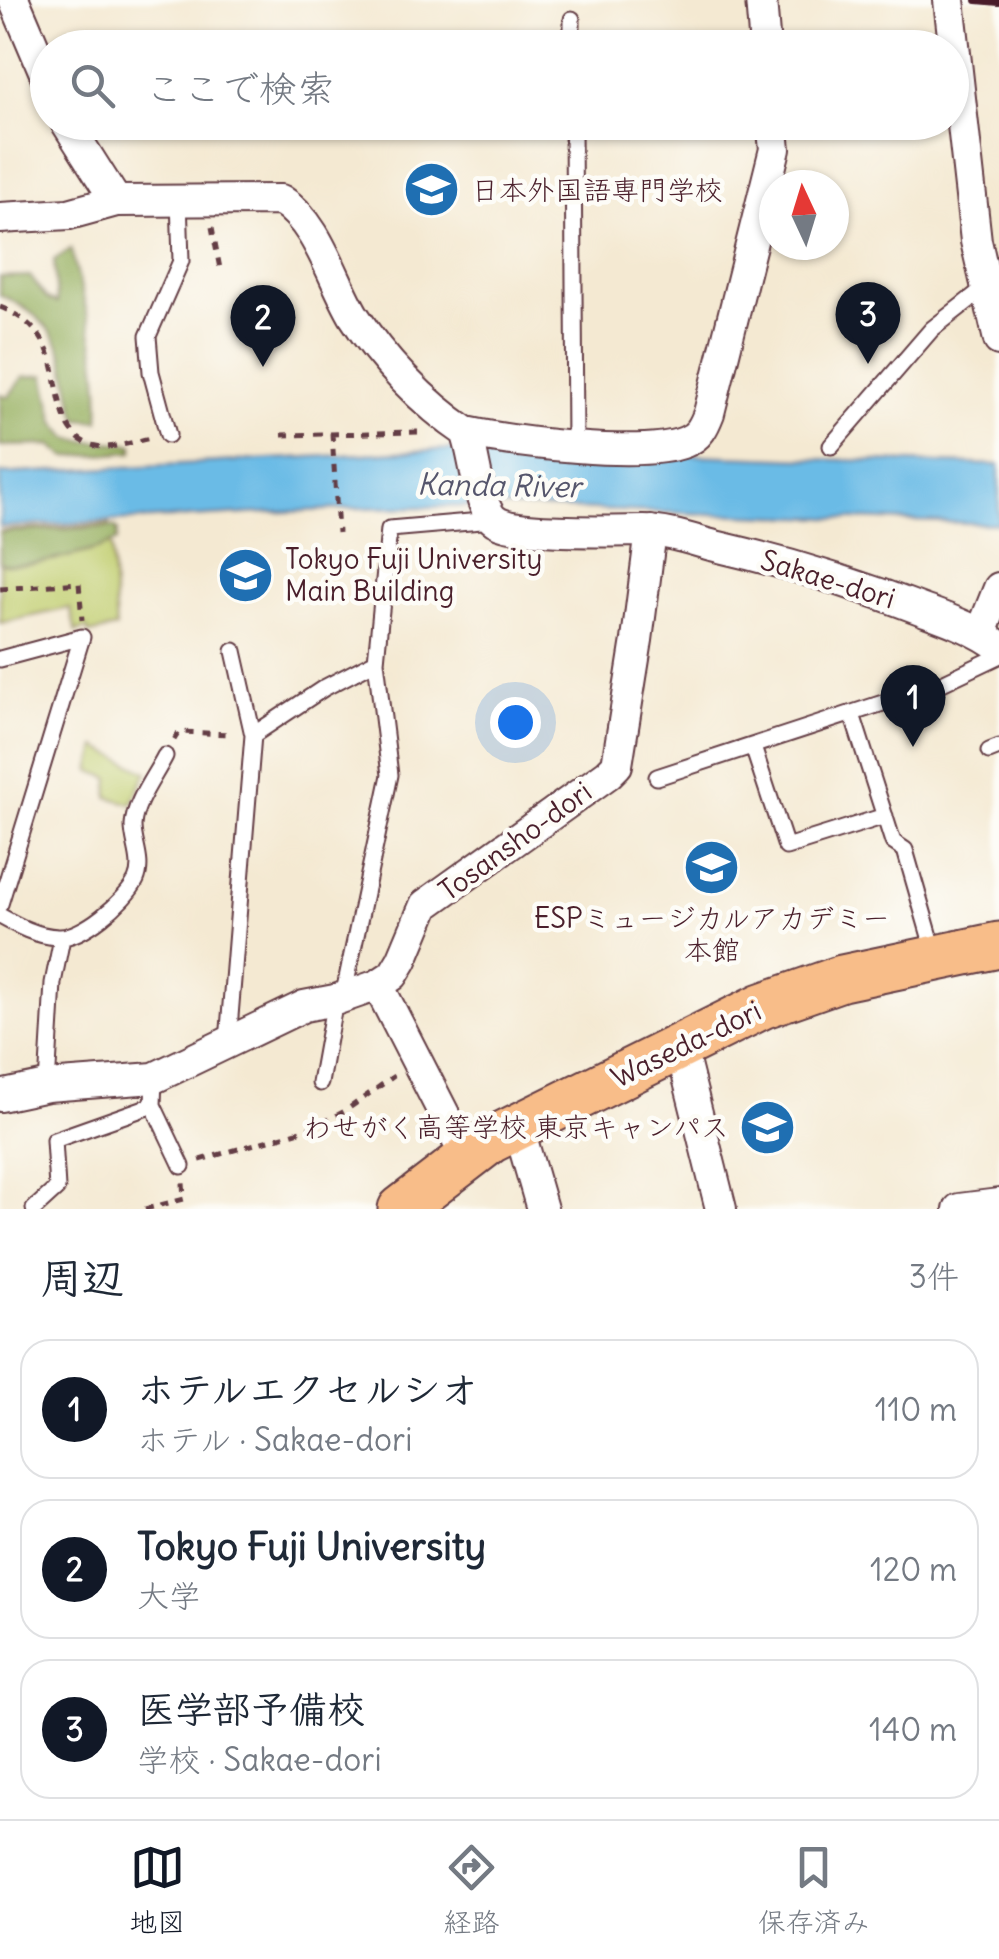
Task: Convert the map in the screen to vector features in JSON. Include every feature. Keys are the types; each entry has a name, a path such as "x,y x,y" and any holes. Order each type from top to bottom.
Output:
{"main road":[{"name":"Waseda-dori","path":"402,1209 466,1157 518,1126 762,1006 842,978 936,958 998,950"}],"street":[{"path":"760,0 763,30"},
{"path":"949,0 952,30"},
{"path":"15,3 30,38"},
{"path":"77,140 116,201"},
{"path":"463,433 507,441 654,448 686,442 702,431 775,149 774,140"},
{"path":"965,140 976,241 993,282 999,340"},
{"path":"0,218 70,214 116,201 280,200 301,217 356,318 391,363 463,433 489,513"},
{"name":"Sakae-dori","path":"489,513 507,526 650,531 790,564 993,645"},
{"name":"Tosansho-dori","path":"378,984 392,975 402,960 425,906 617,765 650,531"},
{"path":"993,645 999,588"},
{"path":"0,1096 47,1086 153,1091 228,1041 304,1006 378,984 466,1157"},
{"path":"680,1045 721,1209"},
{"path":"518,1126 542,1209"},
{"path":"958,1209 999,1204"}],"lane":[{"path":"572,19 572,30"},
{"path":"574,140 575,446"},
{"path":"168,435 151,372 148,336 180,261 178,200"},
{"path":"832,446 932,329 993,282"},
{"path":"320,1083 390,775 376,661 389,529 489,513"},
{"path":"0,659 82,637 0,904"},
{"path":"657,777 938,685 993,645"},
{"path":"228,1041 253,735 234,651"},
{"path":"253,735 324,688 376,661"},
{"path":"852,714 894,842 906,850 936,958"},
{"path":"753,747 786,847 885,816"},
{"path":"0,916 24,930 62,938 106,916 136,879 139,856 133,825 166,756"},
{"path":"47,1086 52,982 62,938"},
{"path":"34,1209 57,1188 54,1140 153,1091 182,1166"}],"path":[{"path":"218,254 221,274"},
{"path":"0,307 31,326 45,344 54,366 63,418 73,433 92,445 107,447 168,435"},
{"path":"332,433 338,533"},
{"path":"282,434 463,433"},
{"path":"0,589 79,583 84,633"},
{"path":"166,756 179,732 253,735"},
{"path":"144,1209 184,1199 182,1166 314,1127 416,1060"}],"green space":[{"path":"71,249 96,356 99,421 78,419 63,356 43,323 0,295 0,277 30,276 47,299 57,303 54,260"},
{"path":"44,375 55,422 68,438 133,445 133,452 66,457 51,445 0,446 0,394 8,397 23,377"},
{"path":"110,524 116,628 89,634 87,628 76,632 70,608 0,623 0,531"},
{"path":"114,527 118,530 117,541 92,550 42,562 0,563 0,532"},
{"path":"97,747 147,772 132,804 108,797 110,778 91,771"}],"water":[{"name":"Kanda River","path":"473,448 999,465 999,524 484,506 361,508 0,527 0,474"}],"railway":[{"path":"977,0 999,2"}],"place":[{"name":"日本外国語専門学校","path":"432,190"},
{"name":"医学部予備校","path":"868,364"},
{"name":"Tokyo Fuji University","path":"263,367"},
{"name":"Tokyo Fuji University Main Building","path":"246,575"},
{"name":"ホテルエクセルシオ","path":"913,747"},
{"name":"ESPミュージカルアカデミー 本館","path":"712,867"},
{"name":"わせがく高等学校 東京キャンパス","path":"768,1127"}]}
